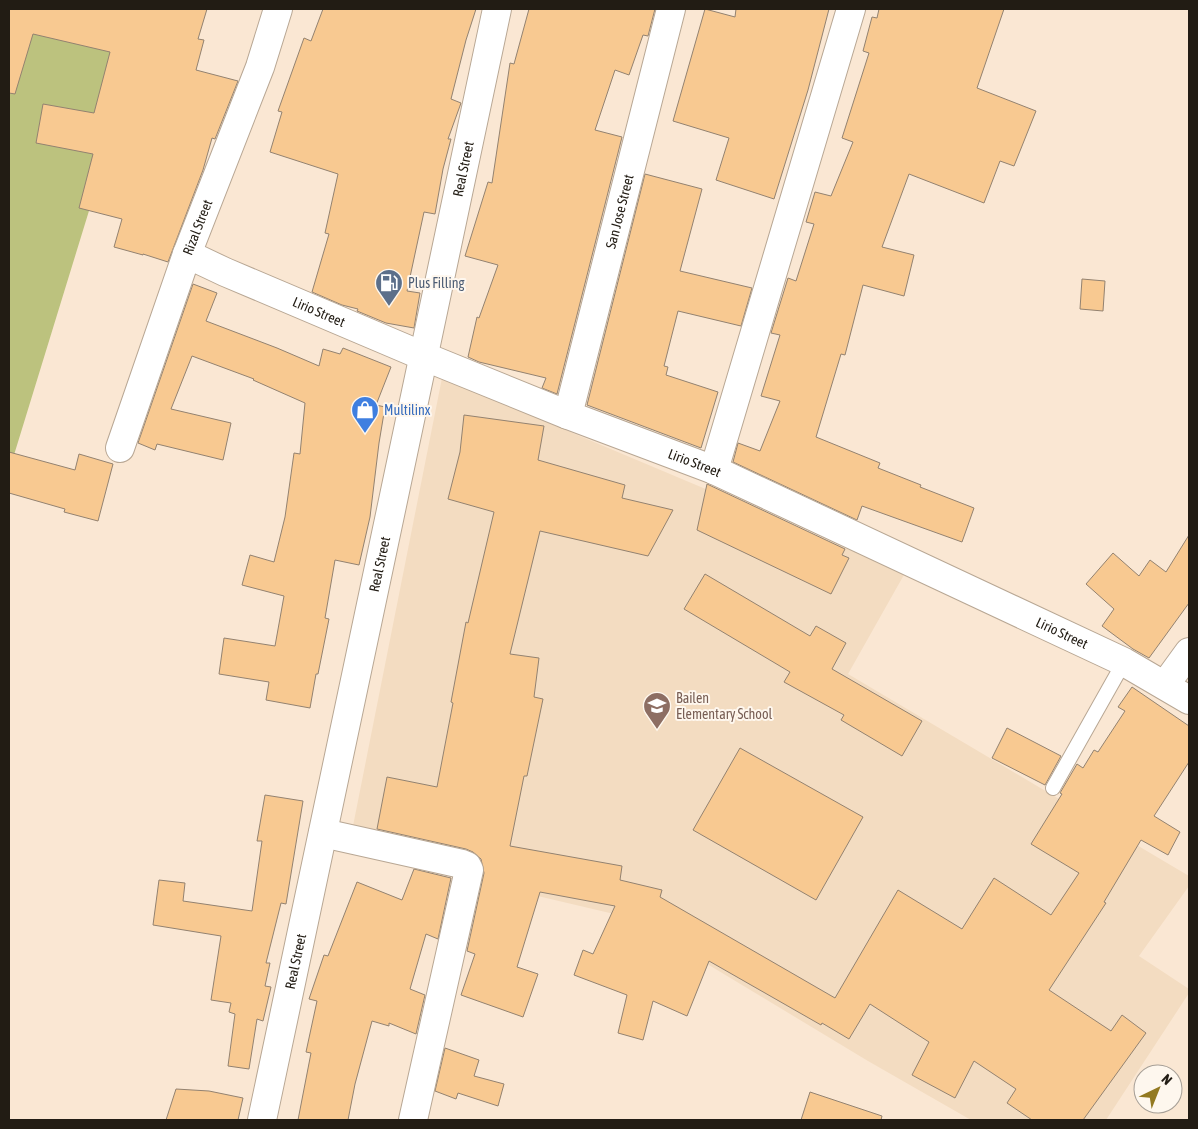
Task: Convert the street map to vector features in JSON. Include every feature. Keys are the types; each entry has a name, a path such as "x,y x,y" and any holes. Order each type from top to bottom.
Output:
{"street":[{"name":"Rizal Street","path":"120,448 187,254 260,67 278,9"},
{"name":"Real Street","path":"262,1120 497,9"},
{"name":"San Jose Street","path":"568,415 671,9"},
{"path":"714,470 851,9"},
{"name":"Lirio Street","path":"187,254 423,356 568,415 714,470 1124,662 1189,700"},
{"path":"1165,685 1189,652"},
{"path":"323,833 462,864 470,870 413,1120"}],"lane":[{"path":"1053,788 1124,662"}],"shaded area":[{"name":"Bailen Elementary School","path":"442,378 905,573 848,674 1189,876 1189,886 1139,956 1189,989 1189,993 1143,1064 1133,1064 1133,1079 1106,1120 971,1120 868,1061 631,918 500,887 494,867 352,831"}],"green space":[{"path":"9,9 151,9 10,468 9,478"}],"building":[{"path":"9,9 207,9 198,39 204,40 196,70 238,81 215,139 212,138 203,170 168,262 114,247 122,219 79,208 93,154 36,143 43,104 94,113 110,52 33,34 15,94 9,93"},
{"path":"323,9 476,9 451,99 461,103 448,139 451,139 443,169 435,214 424,212 407,291 420,293 414,328 386,323 357,311 358,309 342,305 312,292 329,234 325,233 338,174 270,152 282,112 278,111 304,38 311,41"},
{"path":"529,9 655,9 648,36 643,35 629,75 615,70 595,130 622,137 557,394 542,388 546,378 479,362 468,357 477,317 479,318 498,265 465,256 488,182 492,183 510,63 514,64"},
{"path":"705,9 735,17 736,9 829,9 808,90 774,199 716,180 729,138 673,121"},
{"path":"879,9 1004,9 977,88 1036,111 1014,166 1000,161 984,203 909,174 882,247 914,255 904,296 863,285 845,355 841,354 816,437 880,463 878,468 921,485 920,487 974,508 962,542 862,506 857,520 733,462 738,443 760,451 780,401 761,396 780,335 771,333 788,278 796,281 814,224 806,222 815,192 831,196 853,142 842,138 869,53 863,51 872,17 877,18"},
{"path":"645,174 702,189 680,271 752,288 741,326 678,311 664,366 668,367 666,375 718,392 701,448 587,405"},
{"path":"1082,279 1105,281 1103,311 1080,309"},
{"path":"193,284 217,293 206,321 319,366 323,349 340,354 343,348 391,367 376,405 385,407 370,517 359,565 335,560 325,618 329,619 310,708 266,700 269,682 219,674 224,638 275,646 284,596 242,585 250,555 274,562 285,517 294,453 300,454 305,403 254,379 192,356 171,409 231,423 223,460 157,444 155,450 138,443"},
{"path":"464,415 544,426 538,460 625,485 622,498 673,510 648,556 540,531 510,654 539,658 534,697 543,699 527,776 524,776 510,846 622,866 620,880 662,890 660,897 835,998 898,890 962,929 994,878 1051,915 1079,873 1031,844 1062,794 1060,793 1077,764 1083,768 1094,750 1098,752 1125,711 1118,707 1132,687 1189,726 1189,762 1154,816 1180,832 1168,855 1141,840 1104,902 1106,903 1049,990 1111,1031 1122,1015 1146,1033 1083,1120 1032,1120 1007,1103 1016,1089 974,1061 955,1098 912,1075 929,1042 870,1004 849,1039 709,961 687,1016 653,1001 643,1040 618,1033 627,995 574,975 583,950 593,954 615,906 540,892 517,967 538,974 523,1017 461,995 475,954 467,951 484,873 481,859 466,849 377,829 387,777 437,787 466,622 468,623 494,512 448,499 460,452"},
{"path":"9,452 75,470 79,454 113,464 98,521 64,512 65,509 9,493"},
{"path":"707,484 845,549 842,555 849,558 831,594 697,530"},
{"path":"1189,535 1189,603 1149,658 1133,649 1102,626 1114,609 1086,584 1113,553 1139,576 1150,560 1166,572"},
{"path":"705,574 810,636 816,626 846,643 832,669 922,721 902,756 841,720 844,715 784,682 790,672 684,609"},
{"path":"1007,728 1061,756 1045,785 992,758"},
{"path":"740,748 863,817 816,900 693,830"},
{"path":"265,795 303,801 286,904 281,903 266,963 270,963 265,986 271,987 263,1021 257,1019 249,1069 228,1066 235,1014 229,1012 231,1003 211,1000 221,936 153,925 159,880 185,883 183,901 252,911 262,841 257,841"},
{"path":"414,869 451,878 438,939 426,934 410,989 425,995 416,1034 389,1023 389,1026 372,1021 355,1084 348,1120 298,1120 311,1053 306,1052 317,1001 309,999 324,955 328,956 357,882 402,900"},
{"path":"445,1048 479,1060 474,1076 504,1084 498,1106 458,1093 456,1099 435,1091"},
{"path":"176,1089 209,1091 243,1098 238,1120 166,1120"},
{"path":"810,1092 882,1116 881,1120 801,1120"}],"place":[{"name":"Plus Filling","path":"389,307"},
{"name":"Multilinx","path":"365,434"},
{"name":"Bailen Elementary School","path":"657,730"}]}
